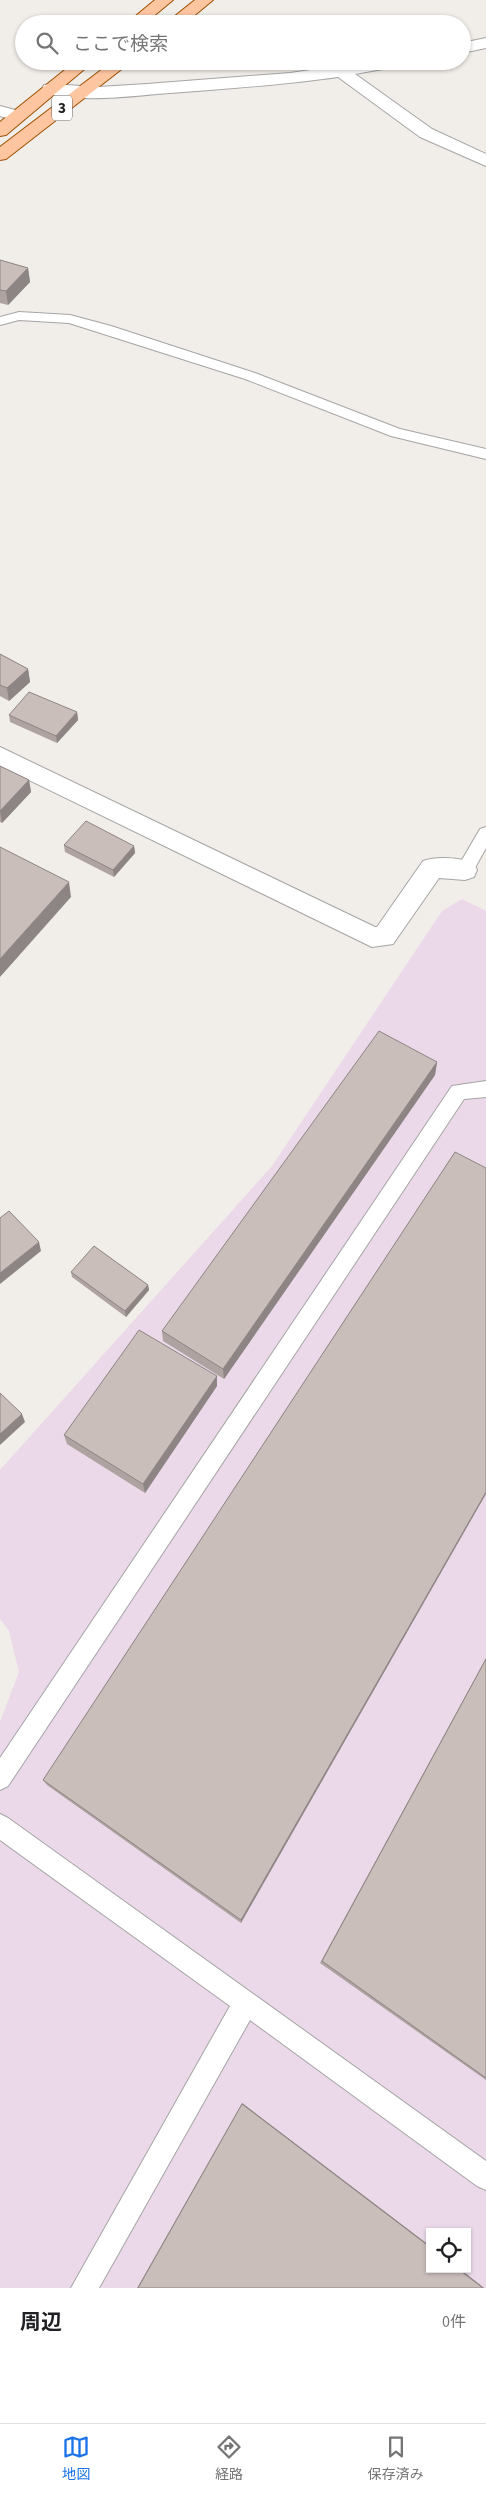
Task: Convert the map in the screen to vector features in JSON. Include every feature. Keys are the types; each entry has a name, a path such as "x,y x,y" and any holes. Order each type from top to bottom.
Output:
{"main road":[{"path":"146,15 165,0"},
{"path":"185,15 205,0"},
{"name":"3","path":"0,131 74,70"},
{"name":"3","path":"0,155 112,70"}],"street":[{"path":"471,46 486,43"},
{"path":"50,89 83,92 266,82 357,70"},
{"path":"343,73 426,133 486,161"},
{"path":"0,111 17,116"},
{"path":"0,756 372,937 384,937 432,868 465,870"}],"lane":[{"path":"0,321 19,316 70,319 250,376 396,433 486,454"},
{"path":"465,870 486,833"},
{"path":"0,1778 458,1092 486,1089"},
{"path":"0,1826 486,2177"},
{"path":"84,2288 246,2002"}],"shaded area":[{"path":"462,899 486,911 486,2288 0,2288 0,1722 19,1672 9,1631 0,1619 0,1470 272,1166 442,911"}],"building":[{"path":"0,260 28,268 6,291 0,290"},
{"path":"0,654 28,669 7,688 0,685"},
{"path":"29,692 77,712 56,736 9,715"},
{"path":"0,766 29,780 0,811"},
{"path":"86,821 134,846 113,870 64,845"},
{"path":"0,847 69,882 0,959"},
{"path":"379,1031 437,1062 223,1369 162,1331"},
{"path":"455,1152 486,1168 486,1492 241,1920 43,1780"},
{"path":"9,1211 39,1242 0,1273 0,1218"},
{"path":"94,1246 148,1285 125,1311 71,1272"},
{"path":"139,1330 217,1376 143,1484 64,1435"},
{"path":"0,1393 22,1414 0,1434"},
{"path":"486,1659 486,2078 322,1961"},
{"path":"242,2104 426,2244 426,2273 463,2273 483,2288 138,2288"}]}
